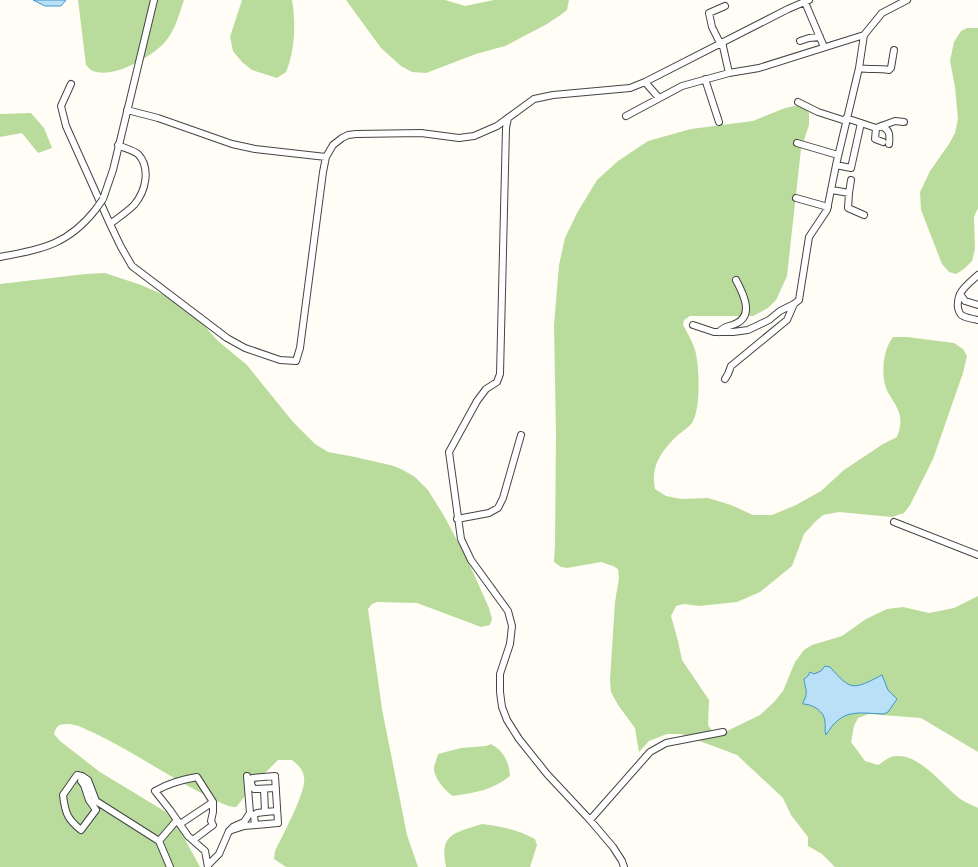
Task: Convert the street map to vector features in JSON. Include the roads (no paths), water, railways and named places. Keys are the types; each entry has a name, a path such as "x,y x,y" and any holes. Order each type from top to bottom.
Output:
{"street":[{"path":"0,257 38,249 57,242 81,226 103,199 112,176 118,145 154,0"},
{"path":"626,116 682,86 729,73 759,68 864,34 882,13 907,0"},
{"path":"71,84 61,106 66,126 90,182 121,247 132,266 228,338 245,348 280,360 296,361 300,348 326,156 333,145 342,138 356,134 421,133 459,138 474,136 508,118 531,101 544,96 630,88 645,82 806,1 824,47"},
{"path":"725,6 709,13 712,27 721,43 729,73"},
{"path":"693,325 714,332 748,330 769,320 780,311 799,300 809,237 828,207 846,119 859,68 864,34"},
{"path":"800,41 820,37"},
{"path":"859,68 869,70 888,70 892,68 894,50"},
{"path":"705,79 718,122"},
{"path":"645,82 659,98"},
{"path":"798,102 818,112 887,128 889,132 886,143 875,139 878,127"},
{"path":"127,110 158,118 232,144 255,149 326,156"},
{"path":"508,118 506,128 500,374 497,382 486,389 476,400 448,452 460,539 471,560 508,611 512,626 510,644 500,674 500,692 507,720 519,739 547,774 590,820 612,847 622,861 624,867"},
{"path":"878,127 895,121 904,122"},
{"path":"836,165 851,168 861,123"},
{"path":"796,143 838,155"},
{"path":"110,224 134,204 143,189 146,180 146,171 143,162 137,153 118,145"},
{"path":"851,180 848,208 864,215"},
{"path":"832,190 849,193"},
{"path":"796,198 828,207"},
{"path":"978,275 962,289 958,303 958,310 960,314 978,320"},
{"path":"719,332 722,328 741,321 745,314 746,302 736,280"},
{"path":"960,294 965,301 978,305"},
{"path":"724,379 731,366 787,320 794,304"},
{"path":"457,519 489,513 498,508 504,498 521,435"},
{"path":"894,522 978,555"},
{"path":"590,820 650,752 666,743 723,732"},
{"path":"82,776 81,781 84,785 89,800 96,810 81,830 72,823 65,812 63,795 77,775 82,776 88,780 96,801 159,841 170,867"},
{"path":"208,866 219,854 229,831 233,827 244,822 250,813 247,776"},
{"path":"229,831 244,826 278,823 277,811 276,788 275,776 252,778 251,786 254,789 276,788"},
{"path":"193,840 213,825 211,821 213,802 197,777 183,779 167,784 155,792 193,840 205,851 208,866"},
{"path":"264,788 265,812"},
{"path":"159,841 178,822 213,802"},
{"path":"255,825 254,815 256,813 277,811"}],"water":[{"path":"33,0 66,0 61,6 45,6"},
{"path":"825,666 830,667 843,680 853,686 865,683 882,675 888,690 897,699 888,712 884,714 858,713 844,716 832,726 826,735 824,718 821,712 811,705 803,704 806,693 804,679 810,672 814,674 821,671"}]}
